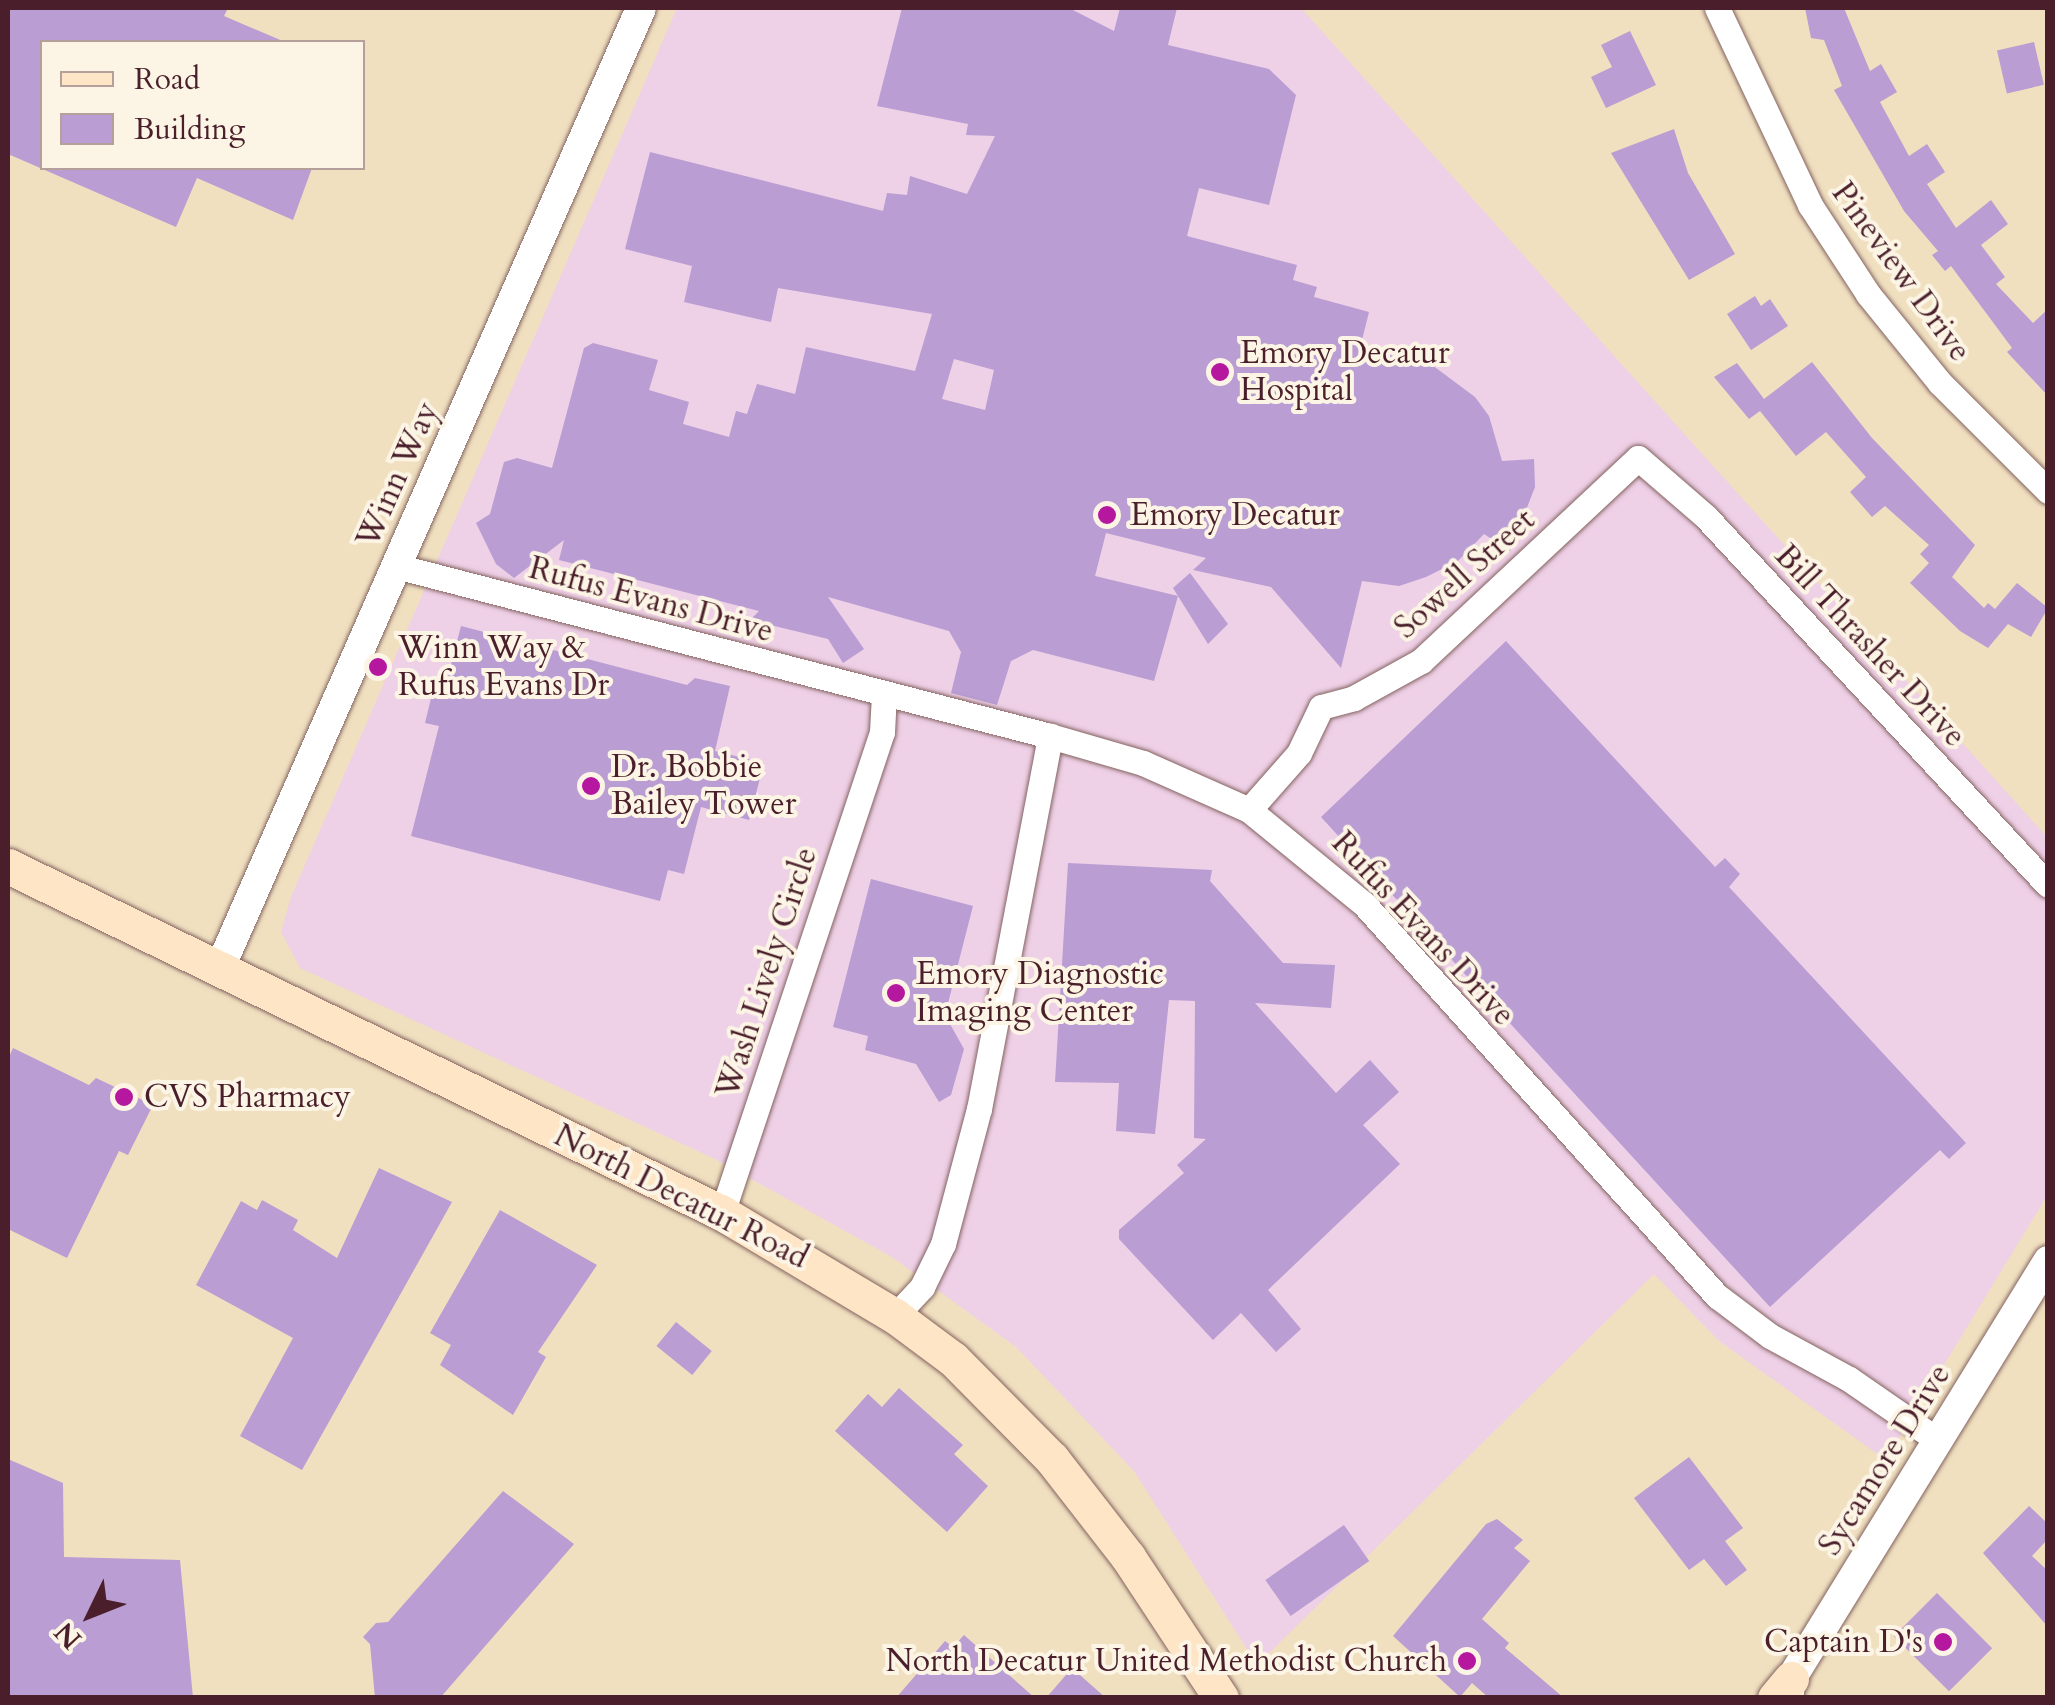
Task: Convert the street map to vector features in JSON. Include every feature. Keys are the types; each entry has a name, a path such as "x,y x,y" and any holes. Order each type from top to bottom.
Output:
{"main road":[{"name":"North Decatur Road","path":"8,866 722,1212 895,1316 952,1359 1052,1459 1128,1557 1220,1698"}],"street":[{"name":"Winn Way","path":"219,970 641,8"},
{"name":"Pineview Drive","path":"1716,8 1810,206 1868,294 1940,383 2048,492"},
{"name":"Sowell Street","path":"1249,810 1299,753 1321,707 1354,698 1421,661 1638,458"},
{"name":"Bill Thrasher Drive","path":"1638,458 1706,517 2048,884"},
{"name":"Rufus Evans Drive","path":"396,566 1050,736 1142,763 1249,810 1364,904 1718,1296 1770,1336 1849,1379 1939,1441"},
{"name":"Wash Lively Circle","path":"722,1212 882,732 884,695"},
{"path":"895,1316 922,1287 944,1244 979,1109 1050,736"},
{"name":"Sycamore Drive","path":"1785,1691 2048,1261"}],"shaded area":[{"name":"Emory Decatur","path":"677,8 1301,8 2047,837 2047,1196 1886,1460 1719,1341 1654,1274 1257,1665 1134,1471 1016,1347 892,1257 715,1159 300,968 281,932 291,897"}],"building":[{"path":"8,8 228,8 224,16 280,40 40,40 40,168 8,154"},
{"name":"Emory Decatur Hospital","path":"902,8 1069,8 1114,31 1120,8 1177,8 1168,45 1269,69 1296,95 1269,205 1199,188 1187,236 1297,265 1293,280 1317,287 1314,297 1369,312 1360,348 1432,365 1475,397 1489,416 1502,461 1534,459 1535,487 1510,551 1484,534 1458,561 1426,577 1399,586 1362,581 1341,668 1271,587 1193,570 1206,558 1106,533 1095,576 1178,596 1154,681 1033,650 1011,661 997,705 951,693 961,652 949,631 828,597 864,649 843,663 828,639 750,620 759,611 559,560 564,540 514,578 496,564 476,523 490,514 504,462 517,458 552,468 584,348 593,343 658,360 649,390 689,402 683,424 729,437 736,411 747,414 757,384 795,394 806,347 915,371 932,314 778,288 771,322 684,302 692,266 625,249 650,152 883,211 887,193 907,195 910,176 967,194 995,136 966,135 968,124 877,106","holes":["954,359 994,370 985,410 942,399"]},
{"path":"1805,8 1844,8 1870,71 1881,64 1897,92 1880,102 1909,156 1927,144 1945,172 1927,184 1956,228 1991,200 2008,224 1981,245 2005,277 1996,284 2033,323 2048,309 2048,396 2007,352 2012,348 1951,266 1945,271 1932,255 1938,251 1904,211 1834,90 1842,86 1824,40 1811,38"},
{"path":"1630,31 1656,85 1606,108 1591,77 1612,67 1601,45"},
{"path":"2034,42 2044,85 2007,93 1997,51"},
{"path":"1674,129 1688,173 1735,254 1689,280 1611,153"},
{"path":"45,170 311,170 293,220 197,178 176,227"},
{"path":"1755,296 1761,306 1770,299 1788,326 1751,350 1727,314"},
{"path":"1812,362 1872,438 1975,545 1952,577 1984,608 1988,603 1995,609 2017,583 2048,608 2031,637 2008,624 1988,648 1960,631 1910,583 1929,563 1920,554 1929,545 1885,506 1872,517 1850,492 1866,477 1826,432 1796,456 1760,411 1749,419 1714,377 1737,363 1764,399"},
{"path":"1190,573 1228,624 1208,644 1173,588"},
{"name":"Dr. Bobbie Bailey Tower","path":"461,626 687,685 695,678 730,686 715,751 764,763 749,820 701,807 684,874 668,870 660,901 411,836 439,726 425,723 433,690 444,692"},
{"path":"1506,641 1715,867 1725,858 1740,874 1729,887 1966,1143 1949,1159 1940,1150 1770,1307 1321,817"},
{"path":"1068,863 1212,870 1210,881 1283,963 1335,965 1331,1008 1255,1003 1336,1093 1370,1060 1399,1092 1363,1125 1400,1164 1268,1290 1301,1329 1276,1352 1241,1313 1213,1340 1119,1239 1119,1230 1184,1173 1177,1165 1206,1139 1194,1138 1195,1001 1169,1000 1155,1134 1116,1131 1119,1083 1055,1082"},
{"name":"Emory Diagnostic Imaging Center","path":"871,879 973,906 945,1015 964,1049 951,1095 939,1102 916,1064 865,1050 868,1036 833,1027"},
{"path":"13,1048 89,1085 96,1078 153,1105 128,1155 119,1151 67,1258 8,1229 8,1059"},
{"path":"379,1168 452,1202 302,1470 240,1436 293,1338 196,1285 241,1201 257,1210 262,1200 298,1220 293,1230 337,1258"},
{"path":"500,1210 597,1265 538,1352 546,1357 513,1415 440,1365 451,1345 430,1333"},
{"path":"676,1322 712,1351 692,1375 656,1346"},
{"path":"899,1388 963,1445 954,1454 988,1486 947,1532 835,1431 868,1394 882,1407"},
{"path":"1689,1457 1743,1528 1725,1541 1747,1570 1726,1586 1704,1559 1689,1570 1634,1498"},
{"path":"8,1459 63,1483 64,1557 180,1560 193,1698 8,1698"},
{"path":"503,1491 574,1544 440,1698 375,1698 370,1644 363,1637 376,1623 388,1622"},
{"path":"2029,1506 2048,1524 2048,1539 2032,1556 2048,1571 2048,1627 1983,1553"},
{"path":"1497,1519 1523,1540 1514,1548 1530,1561 1482,1619 1509,1643 1505,1648 1564,1698 1489,1698 1472,1683 1460,1697 1393,1636 1486,1524"},
{"path":"1344,1525 1369,1561 1291,1616 1265,1580"},
{"name":"Captain D's","path":"1937,1593 1992,1648 1949,1691 1894,1636"},
{"path":"964,1635 1035,1698 896,1698 945,1641 953,1647"},
{"path":"1072,1668 1106,1698 1046,1698"}],"place":[{"name":"Emory Decatur Hospital","path":"1220,372"},
{"name":"Emory Decatur","path":"1107,515"},
{"name":"Winn Way & Rufus Evans Dr","path":"378,667"},
{"name":"Dr. Bobbie Bailey Tower","path":"591,786"},
{"name":"Emory Diagnostic Imaging Center","path":"896,993"},
{"name":"CVS Pharmacy","path":"124,1097"},
{"name":"Captain D's","path":"1943,1642"},
{"name":"North Decatur United Methodist Church","path":"1467,1661"}]}
